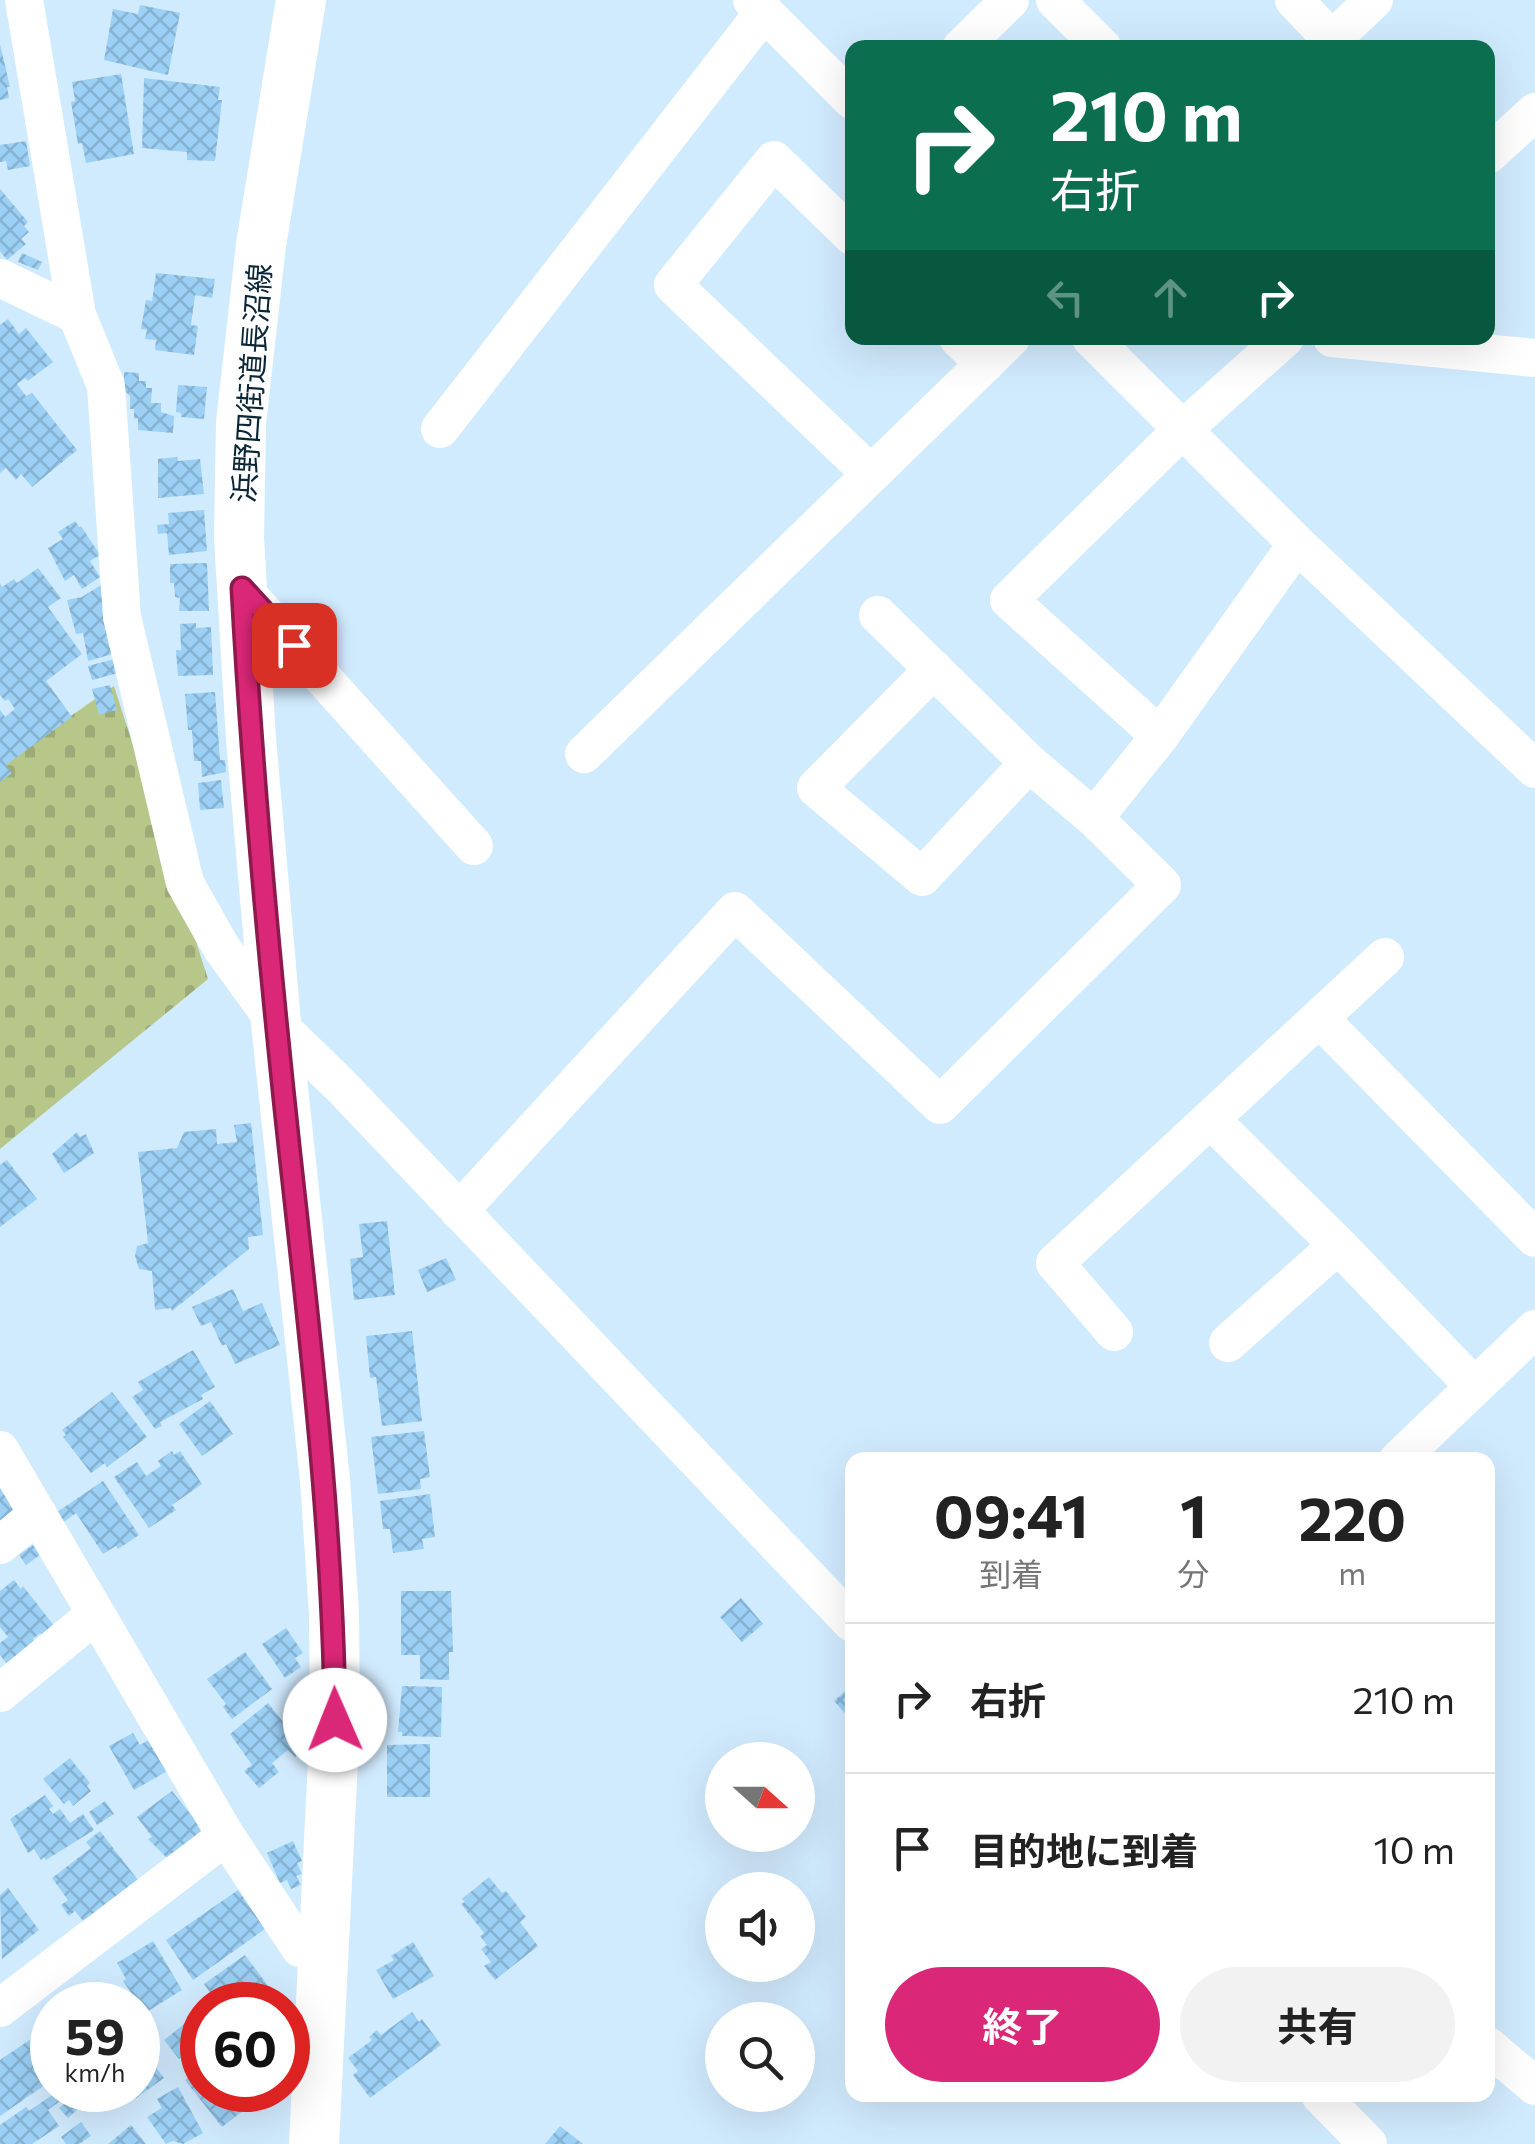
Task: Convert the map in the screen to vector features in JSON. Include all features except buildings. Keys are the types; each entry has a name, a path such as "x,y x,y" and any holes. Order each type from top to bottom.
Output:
{"main road":[{"name":"浜野四街道長沼線","path":"301,0 261,245 241,422 239,538 251,739 276,1023 325,1480 334,1613 335,1720 314,2144"}],"street":[{"path":"24,0 77,315 106,386 122,617 185,883 221,947 276,1023 845,1616"},
{"path":"969,40 1010,0"},
{"path":"1056,0 1095,40"},
{"path":"1294,0 1324,40"},
{"path":"1331,40 1374,0"},
{"path":"440,429 758,6 845,93"},
{"path":"1495,148 1535,112"},
{"path":"845,229 774,160 673,285 871,474"},
{"path":"0,278 77,315"},
{"path":"1098,345 1297,544 1535,769"},
{"path":"1160,736 1009,600 1181,431 1277,345"},
{"path":"1403,345 1535,358"},
{"path":"584,754 871,474 984,346"},
{"path":"1094,818 1160,736 1297,544"},
{"path":"242,588 474,846"},
{"path":"459,1211 735,911 940,1106 1162,884 878,615"},
{"path":"934,670 816,788 922,878 1029,762"},
{"path":"1114,1332 1056,1264 1385,957"},
{"path":"1319,1018 1535,1238"},
{"path":"1210,1119 1474,1386"},
{"path":"1228,1343 1338,1245"},
{"path":"1406,1452 1535,1329"},
{"path":"0,1450 226,1836 300,1948 322,1949"},
{"path":"0,1545 38,1514"},
{"path":"0,1693 96,1614"},
{"path":"0,2008 226,1836"},
{"path":"1495,2052 1535,2086"},
{"path":"1334,2102 1368,2144"}],"green space":[{"path":"114,686 208,979 0,1149 0,765"}],"route":[{"path":"294,645 242,588 276,1023 325,1480 334,1613 335,1720"}]}
